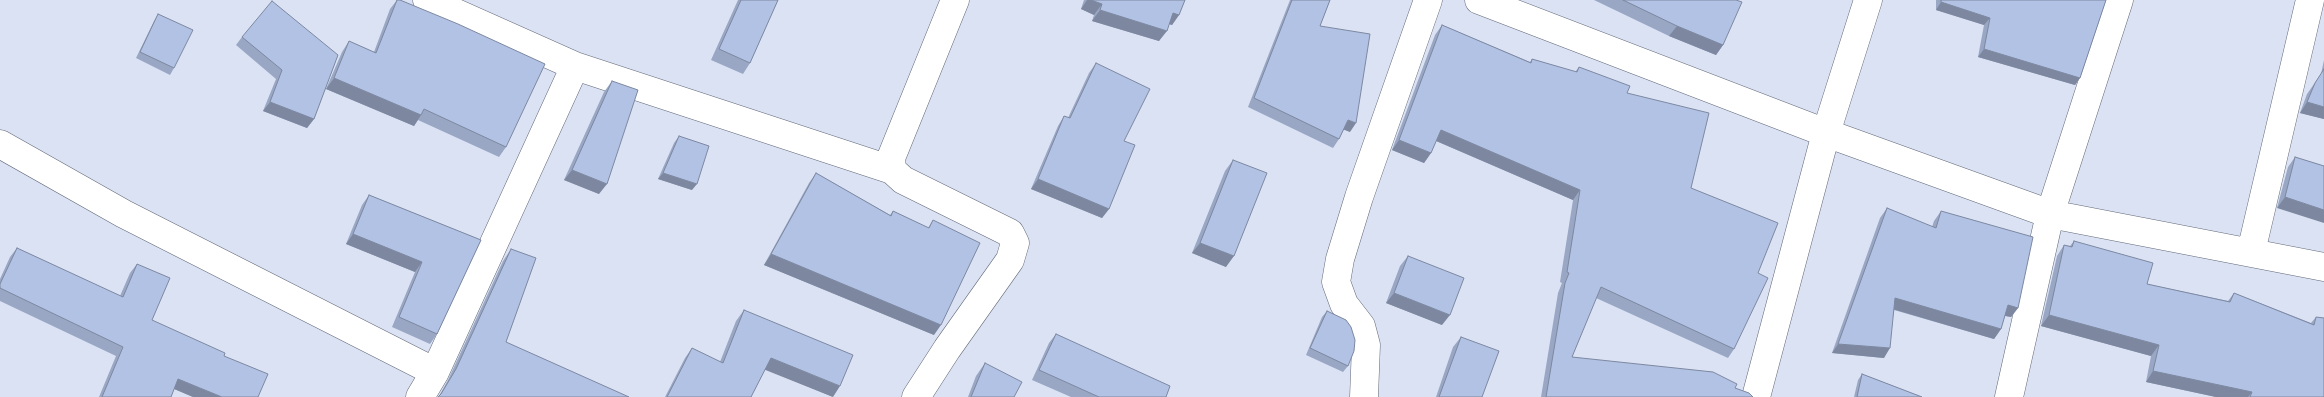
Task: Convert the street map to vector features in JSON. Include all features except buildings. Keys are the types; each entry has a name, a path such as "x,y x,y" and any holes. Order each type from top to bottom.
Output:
{"street":[{"path":"427,0 575,66 892,170 903,180 1010,233 1015,243 1010,260 947,349 916,397"},
{"path":"892,170 890,158 955,0"},
{"path":"1364,397 1366,345 1361,326 1344,304 1336,282 1340,259 1359,198 1428,0"},
{"path":"1478,0 1516,7 1826,133 2050,214 2324,267"},
{"path":"1756,397 1826,133 1868,0"},
{"path":"2009,397 2050,214 2119,0"},
{"path":"2251,252 2310,0"},
{"path":"420,397 435,372 575,66"},
{"path":"0,144 124,214 435,372"}]}
